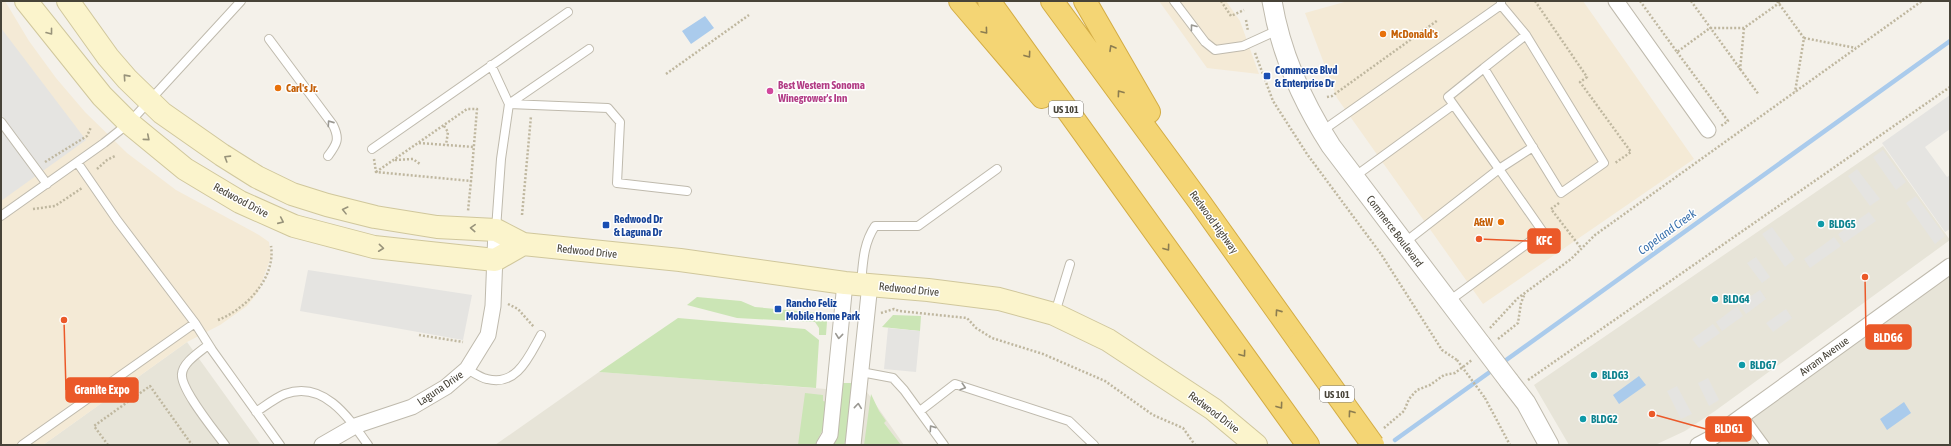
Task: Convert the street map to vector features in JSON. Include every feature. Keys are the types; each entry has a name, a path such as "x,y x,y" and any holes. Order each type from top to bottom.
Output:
{"highway":[{"path":"960,1 1144,216"},
{"name":"US 101","path":"989,1 1308,445"},
{"name":"Redwood Highway","path":"1052,1 1201,204 1300,343 1378,437"},
{"path":"1085,1 1201,204"}],"main road":[{"name":"Redwood Drive","path":"26,1 97,91 129,123 185,169 240,202 294,226 374,247 495,260"},
{"name":"Redwood Drive","path":"68,1 108,56 127,79 182,129 257,177 292,194 375,218 437,227 496,230 523,244 680,260 859,284 999,299 1054,314 1108,340 1213,409 1256,445"},
{"path":"495,260 523,244"}],"street":[{"name":"Commerce Boulevard","path":"1272,1 1284,51 1309,112 1354,176 1483,344 1526,403 1549,445"},
{"path":"1616,1 1708,130"},
{"name":"Laguna Drive","path":"322,445 355,426 412,408 446,387 467,370 488,335 493,306 496,230"},
{"name":"Avram Avenue","path":"1705,443 1950,266"},
{"path":"853,445 861,372 859,284"},
{"path":"824,445 830,435 859,284"}],"lane":[{"path":"1,216 78,162 129,123 241,1"},
{"path":"1174,1 1205,42 1215,50 1243,46 1278,30"},
{"path":"1322,132 1501,3 1526,36 1604,163 1561,193 1484,68"},
{"path":"372,149 568,12"},
{"path":"1449,301 1543,232 1448,97 1526,36"},
{"path":"269,39 333,126 337,134 338,144 328,156"},
{"path":"509,104 589,49"},
{"path":"491,65 509,104 502,159 496,230"},
{"path":"509,104 608,108 620,122 617,183 688,190"},
{"path":"1354,176 1453,105"},
{"path":"1,122 47,184"},
{"path":"1404,243 1499,169 1533,147"},
{"path":"78,162 117,220 195,323 208,345 280,445"},
{"path":"859,284 864,249 868,237 875,226 918,226 997,169"},
{"path":"1054,314 1070,264"},
{"path":"22,445 195,323"},
{"path":"467,370 487,379 504,380 522,369 541,335"},
{"path":"208,345 188,363 182,374 185,388 224,445"},
{"path":"861,372 893,378 920,411 944,445"},
{"path":"920,411 955,384 1069,421 1094,445"},
{"path":"256,412 284,395 297,391 316,394 328,398 336,405 355,426 368,445"},
{"path":"1743,415 1765,445"}],"path":[{"path":"1221,1 1231,16 1244,10"},
{"path":"1640,1 1728,121 1711,133 1708,130"},
{"path":"1691,1 1758,95"},
{"path":"1677,52 1710,28 1744,28 1778,2 1782,1"},
{"path":"1483,344 1489,329 1525,293 1571,259 1595,235 1922,1"},
{"path":"1778,2 1804,38 1857,48"},
{"path":"666,74 749,14"},
{"path":"1246,20 1251,42 1274,101 1307,154 1381,254 1442,350 1457,360 1485,398 1510,445"},
{"path":"1327,96 1332,96 1438,20"},
{"path":"1740,70 1744,28"},
{"path":"1795,92 1804,38"},
{"path":"1512,385 1950,87"},
{"path":"522,215 532,104"},
{"path":"376,172 467,109 477,109 468,212"},
{"path":"444,126 448,132 446,145"},
{"path":"36,170 46,161 87,136 91,127"},
{"path":"419,143 474,147"},
{"path":"372,149 376,172"},
{"path":"97,170 107,160 115,156"},
{"path":"394,160 412,159 420,164"},
{"path":"376,172 471,181"},
{"path":"30,209 55,206 82,188"},
{"path":"218,320 228,316 243,306 257,292 269,266 272,255 271,246"},
{"path":"1378,437 1404,411 1410,399 1417,390 1430,385 1444,375 1454,373 1483,344 1518,323 1521,303 1525,293"},
{"path":"506,304 518,309 541,335"},
{"path":"881,313 894,308 899,311 967,318 976,328 992,338 1043,354 1105,380 1153,415 1183,428 1195,445"},
{"path":"419,335 463,342"},
{"path":"108,445 94,426 150,386 192,445"}],"shaded area":[{"path":"1,1 5,1 29,41 56,78 85,112 127,153 176,190 259,235 269,242 271,257 258,292 247,306 220,325 187,342 43,445 1,445"},
{"path":"1159,1 1226,1 1240,21 1259,74 1207,68"},
{"path":"1348,1 1583,1 1694,159 1483,304 1337,98 1305,13"},
{"path":"1,28 86,140 1,201"},
{"path":"1950,95 1950,129 1925,147 1947,177 1950,175 1950,229 1945,232 1882,143"},
{"path":"1883,146 1950,240 1715,411 1685,431 1655,445 1569,445 1534,385"},
{"path":"1883,150 1906,182 1896,190 1873,157"},
{"path":"1857,169 1880,199 1870,206 1848,176"},
{"path":"1916,196 1945,236 1935,244 1906,203"},
{"path":"1869,212 1876,221 1844,243 1838,234"},
{"path":"1772,227 1795,259 1785,267 1762,234"},
{"path":"1834,237 1841,246 1810,268 1804,259"},
{"path":"1756,257 1770,277 1762,283 1747,263"},
{"path":"1950,268 1950,445 1700,445"},
{"path":"308,270 472,295 463,340 300,311"},
{"path":"1760,290 1766,299 1746,314 1739,304"},
{"path":"1737,306 1743,316 1722,331 1716,322"},
{"path":"1786,309 1792,318 1773,332 1766,323"},
{"path":"1713,324 1720,333 1699,348 1692,339"},
{"path":"888,328 920,331 916,372 884,369"},
{"path":"187,342 261,445 43,445"},
{"path":"599,372 867,392 904,445 495,445"},
{"path":"1708,378 1719,400 1709,406 1698,383"},
{"path":"1677,386 1692,414 1681,419 1667,391"}],"green space":[{"path":"697,297 741,301 755,307 819,313 827,322 826,335 819,335 819,328 815,322 737,318 687,305"},
{"path":"893,315 921,316 920,331 882,327"},
{"path":"678,318 805,329 819,340 816,388 599,372"},
{"path":"841,383 852,383 850,424 844,445 830,445"},
{"path":"805,393 823,395 823,401 827,402 823,429 815,445 798,445"},
{"path":"871,394 879,411 886,421 884,423 901,445 864,445"}],"water":[{"path":"705,16 714,28 691,44 682,31"},
{"path":"1639,376 1646,385 1619,404 1613,395"},
{"path":"1904,402 1911,413 1887,430 1880,419"}],"waterway":[{"name":"Copeland Creek","path":"1502,363 1950,41"},
{"name":"Copeland Creek","path":"1395,440 1494,369"}],"place":[{"name":"McDonald's","path":"1383,34"},
{"name":"Commerce Blvd & Enterprise Dr","path":"1267,76"},
{"name":"Carl's Jr.","path":"278,88"},
{"name":"Best Western Sonoma Winegrower's Inn","path":"770,91"},
{"name":"A&W","path":"1501,222"},
{"name":"BLDG5","path":"1821,224"},
{"name":"Redwood Dr & Laguna Dr","path":"606,225"},
{"name":"KFC","path":"1479,239"},
{"name":"BLDG6","path":"1865,277"},
{"name":"BLDG4","path":"1715,299"},
{"name":"Rancho Feliz Mobile Home Park","path":"778,309"},
{"name":"Granite Expo","path":"64,320"},
{"name":"BLDG7","path":"1742,365"},
{"name":"BLDG3","path":"1594,375"},
{"name":"BLDG1","path":"1652,414"},
{"name":"BLDG2","path":"1583,419"}]}
